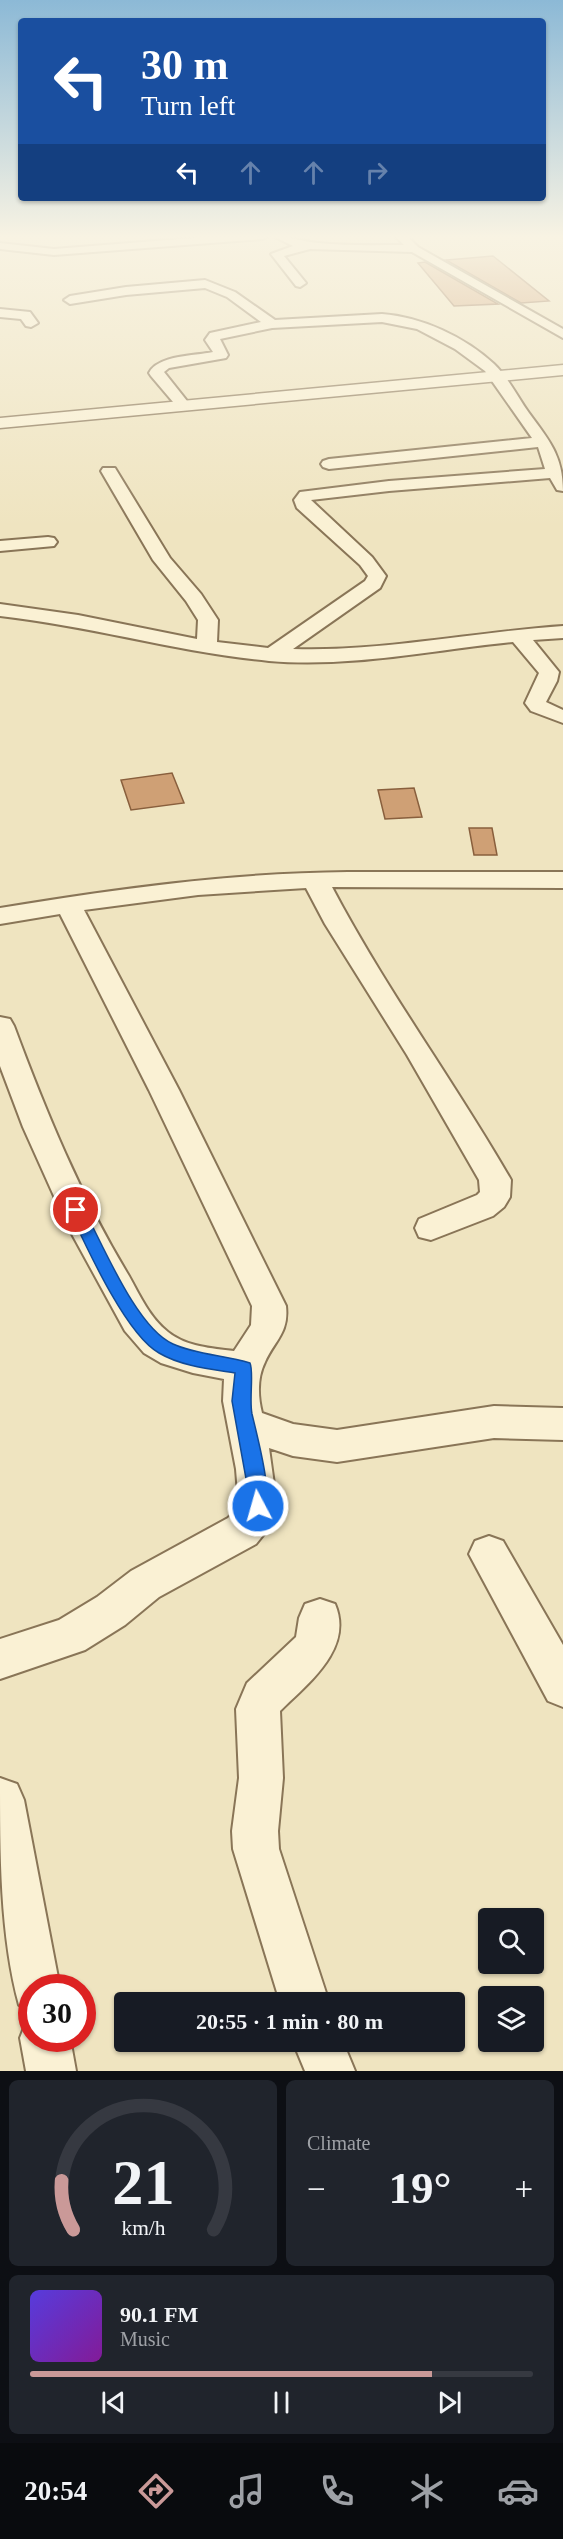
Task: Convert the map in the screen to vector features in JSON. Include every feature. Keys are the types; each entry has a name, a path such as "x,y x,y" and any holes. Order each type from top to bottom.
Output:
{"street":[{"path":"184,406 156,373 158,369 165,365 217,357 221,355 212,340 215,336 231,333"},
{"path":"273,654 373,584 376,576 366,561 303,504 302,500 306,496 558,469 543,442 498,377 479,358 436,333"},
{"path":"0,423 563,370"},
{"path":"329,464 543,442"},
{"path":"109,471 162,560 194,598 208,620 207,645"},
{"path":"0,546 48,542"},
{"path":"0,610 207,645 273,654 310,656 563,632"},
{"path":"518,635 549,672 548,680 535,699 535,704 538,708 563,717"},
{"path":"315,880 338,924 416,1047 495,1180 497,1189 493,1199 484,1206 431,1228"},
{"path":"0,916 68,904 188,889 315,880 563,880"},
{"path":"0,1659 70,1636 111,1611 145,1584 242,1531 254,1517 258,1506 241,1401 244,1368 267,1329 270,1319 269,1306 164,1090 68,904"},
{"path":"0,1026 20,1082 58,1174 104,1265 144,1333 165,1349 196,1359 244,1368"},
{"path":"246,1424 292,1440 336,1446 494,1422 563,1424"},
{"path":"489,1554 563,1686"},
{"path":"300,1992 256,1849 255,1831 261,1778 257,1721 262,1698 311,1651 318,1635 320,1618"},
{"path":"1,1800 33,1974"},
{"path":"48,2052 51,2071"},
{"path":"322,2052 330,2071"}],"building":[{"path":"172,773 184,803 131,810 121,780"},
{"path":"414,788 422,817 385,819 378,790"},
{"path":"469,828 492,828 497,855 474,855"}],"route":[{"path":"76,1210 104,1265 144,1333 165,1349 196,1359 244,1368 241,1401 255,1469 258,1506"}]}
